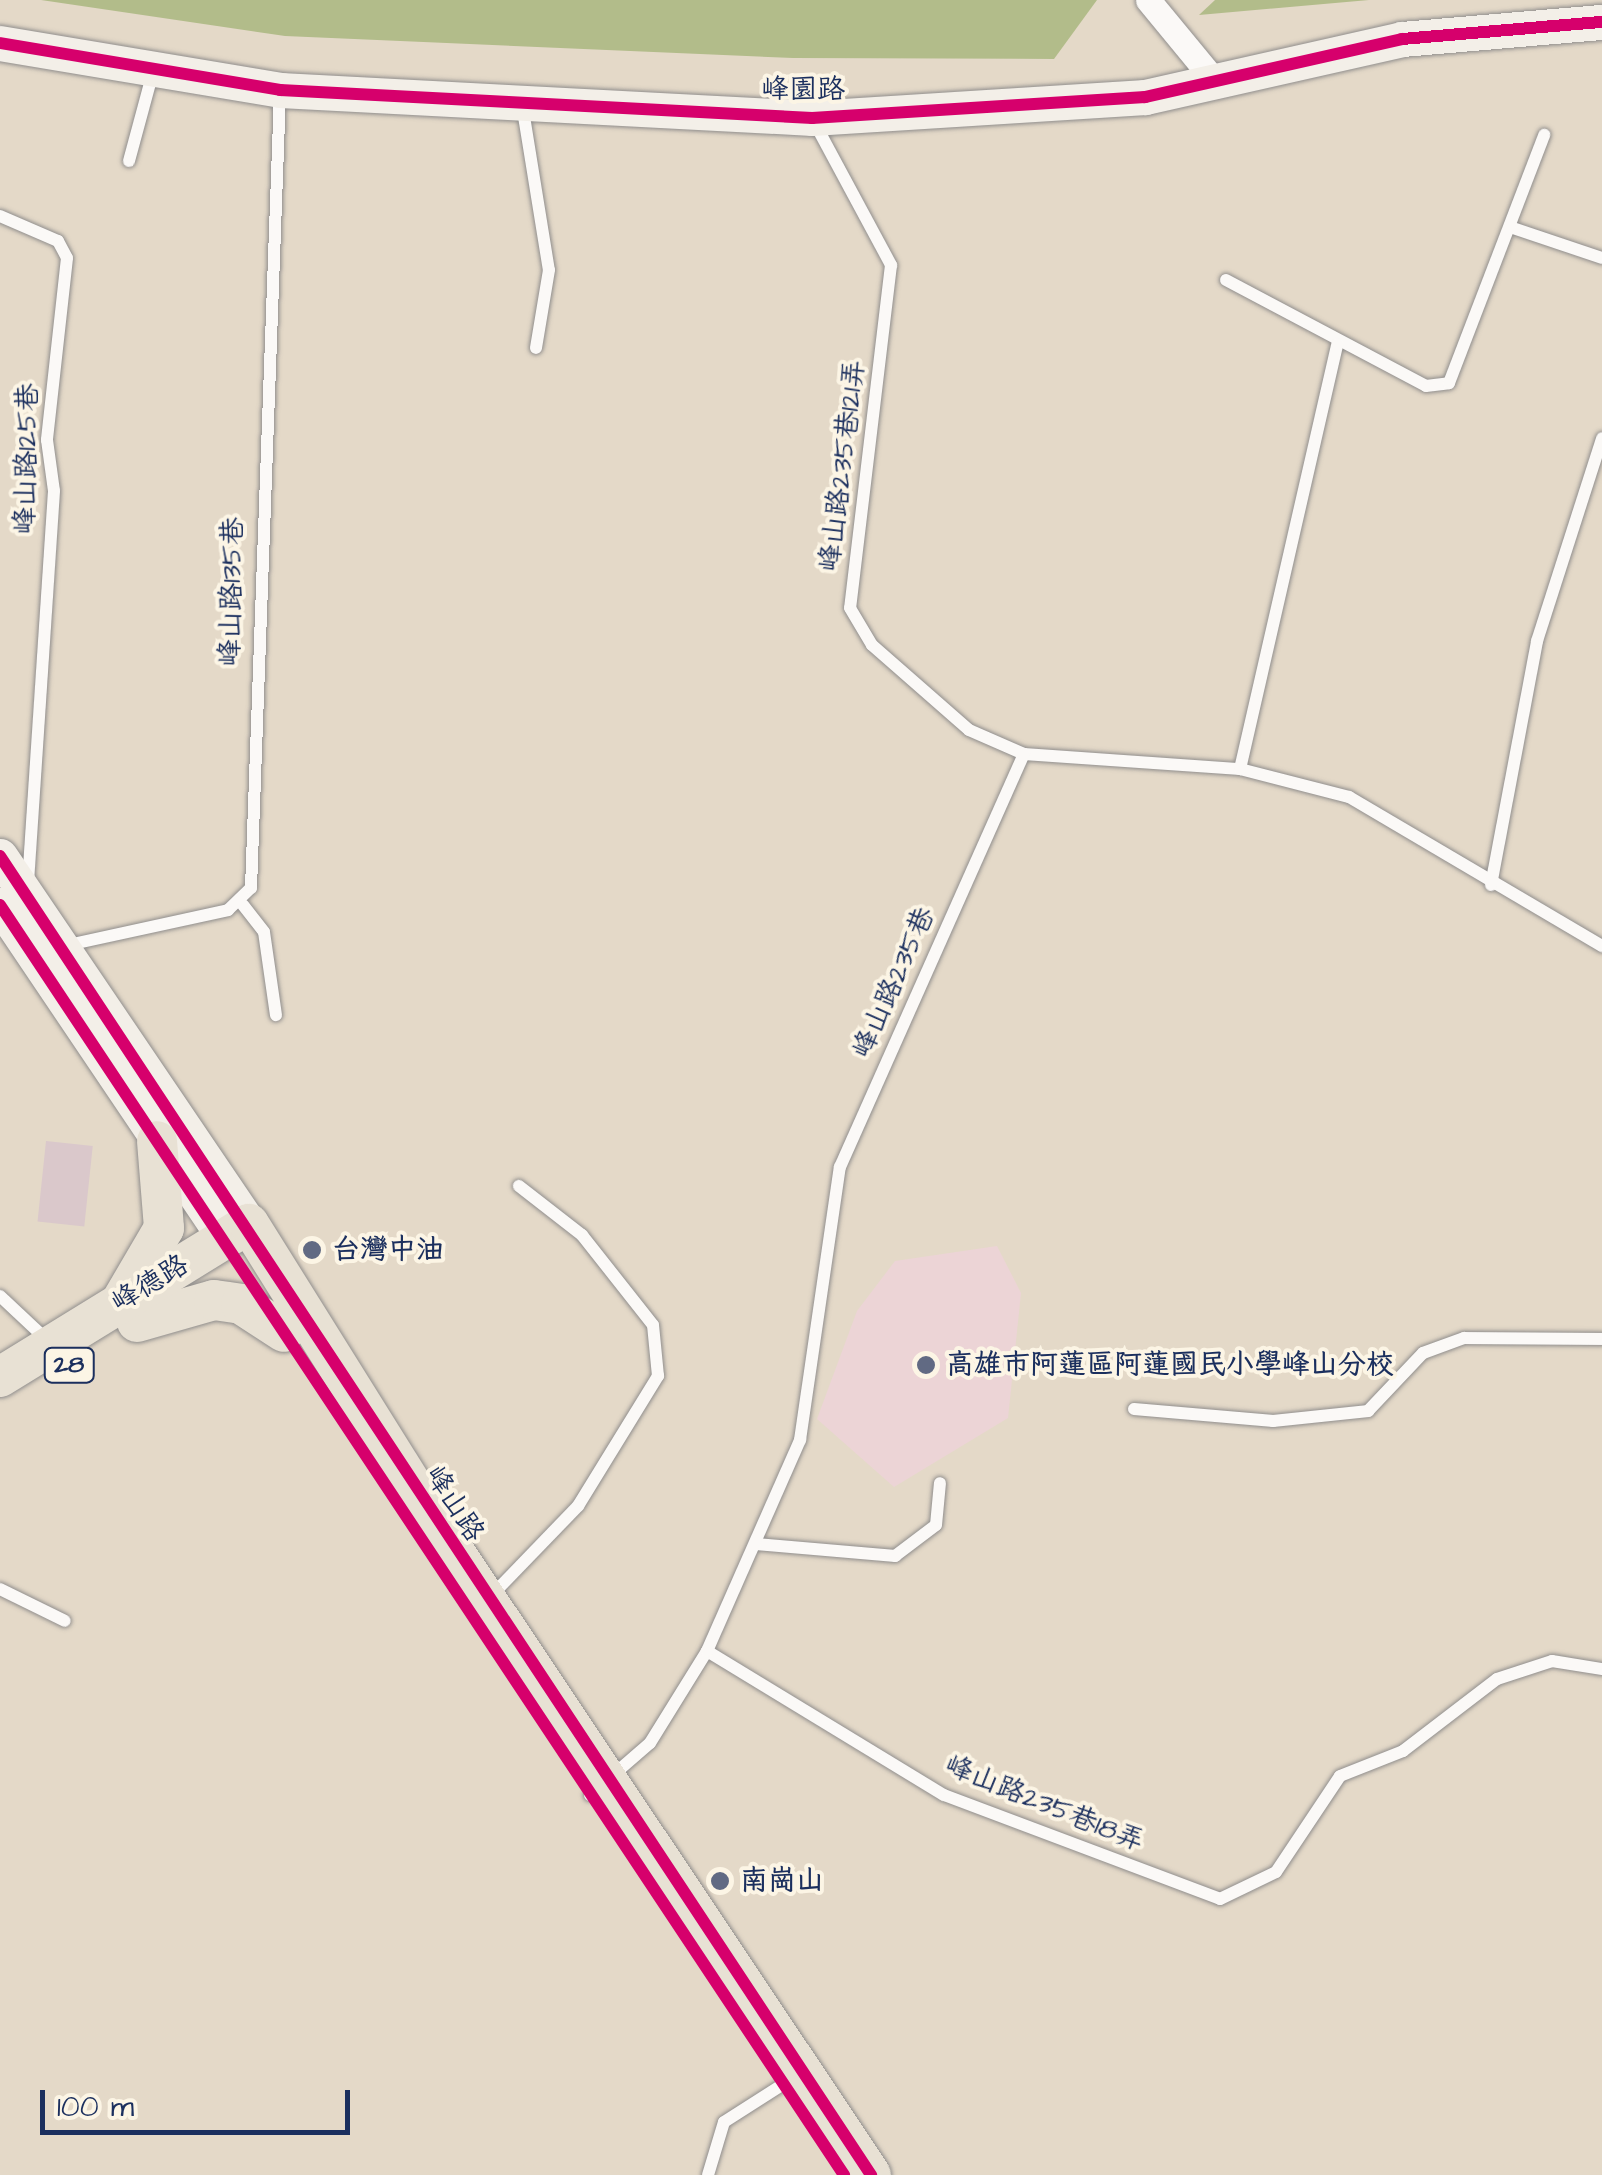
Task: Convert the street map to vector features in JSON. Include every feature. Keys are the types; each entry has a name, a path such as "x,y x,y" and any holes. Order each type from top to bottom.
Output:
{"main road":[{"path":"129,1311 164,1228 156,1141"},
{"name":"峰德路","path":"0,1377 52,1346 129,1311 244,1244"},
{"name":"峰山路","path":"244,1244 284,1332 600,1788 793,2078 872,2175"},
{"name":"峰山路","path":"244,1244 487,1600 600,1788"},
{"path":"129,1311 214,1300 242,1304 284,1332"},
{"name":"峰德路","path":"0,1407 129,1311"},
{"name":"峰山路","path":"793,2078 844,2175"}],"street":[{"path":"1148,0 1218,85"},
{"name":"峰園路","path":"0,43 280,90 812,118 1218,85 1402,39 1602,22"},
{"name":"峰山路","path":"0,856 11,920 156,1141 244,1244"},
{"name":"峰山路","path":"11,920 58,948 244,1244"}],"lane":[{"path":"130,161 153,70"},
{"name":"峰山路135巷","path":"243,905 280,90"},
{"path":"522,103 549,270 536,348"},
{"name":"峰山路235巷121弄","path":"812,118 891,265 854,624 970,730 1024,754"},
{"path":"1226,280 1337,344 1426,386 1449,383 1544,134"},
{"name":"峰山路125巷","path":"0,216 58,241 67,258 47,440 54,491 11,920"},
{"path":"1510,227 1602,258"},
{"path":"1240,769 1337,344"},
{"path":"1491,885 1537,641 1602,438"},
{"path":"1024,754 1240,769 1365,803 1491,885 1602,946"},
{"name":"峰山路235巷","path":"600,1788 650,1743 707,1650 800,1440 840,1167 1024,754"},
{"path":"58,948 243,905 264,932 276,1016"},
{"path":"487,1600 578,1506 658,1376 653,1325 582,1235 519,1186"},
{"path":"0,1296 52,1346"},
{"path":"1134,1409 1272,1421 1368,1411 1423,1354 1464,1338 1602,1340"},
{"path":"756,1544 895,1556 936,1525 940,1483"},
{"path":"0,1588 65,1621"},
{"name":"峰山路235巷18弄","path":"707,1650 944,1794 1220,1899 1276,1872 1340,1776 1402,1751 1497,1679 1552,1661 1602,1669"},
{"path":"708,2175 716,2131 793,2078"}],"shaded area":[{"name":"高雄市阿蓮區阿蓮國民小學峰山分校","path":"997,1246 1021,1293 1008,1418 894,1487 817,1419 857,1311 895,1261"}],"green space":[{"path":"41,0 1097,0 1054,59 793,58 285,36"},
{"path":"1215,0 1369,0 1199,15"}],"building":[{"path":"46,1141 93,1146 84,1226 38,1222"}],"cycle path":[{"path":"0,43 280,90 812,118 1145,97 1402,39 1602,22"},
{"path":"0,856 871,2175"},
{"path":"0,905 844,2175"}],"place":[{"name":"台灣中油","path":"312,1250"},
{"name":"高雄市阿蓮區阿蓮國民小學峰山分校","path":"926,1365"},
{"name":"南崗山","path":"720,1881"}]}
